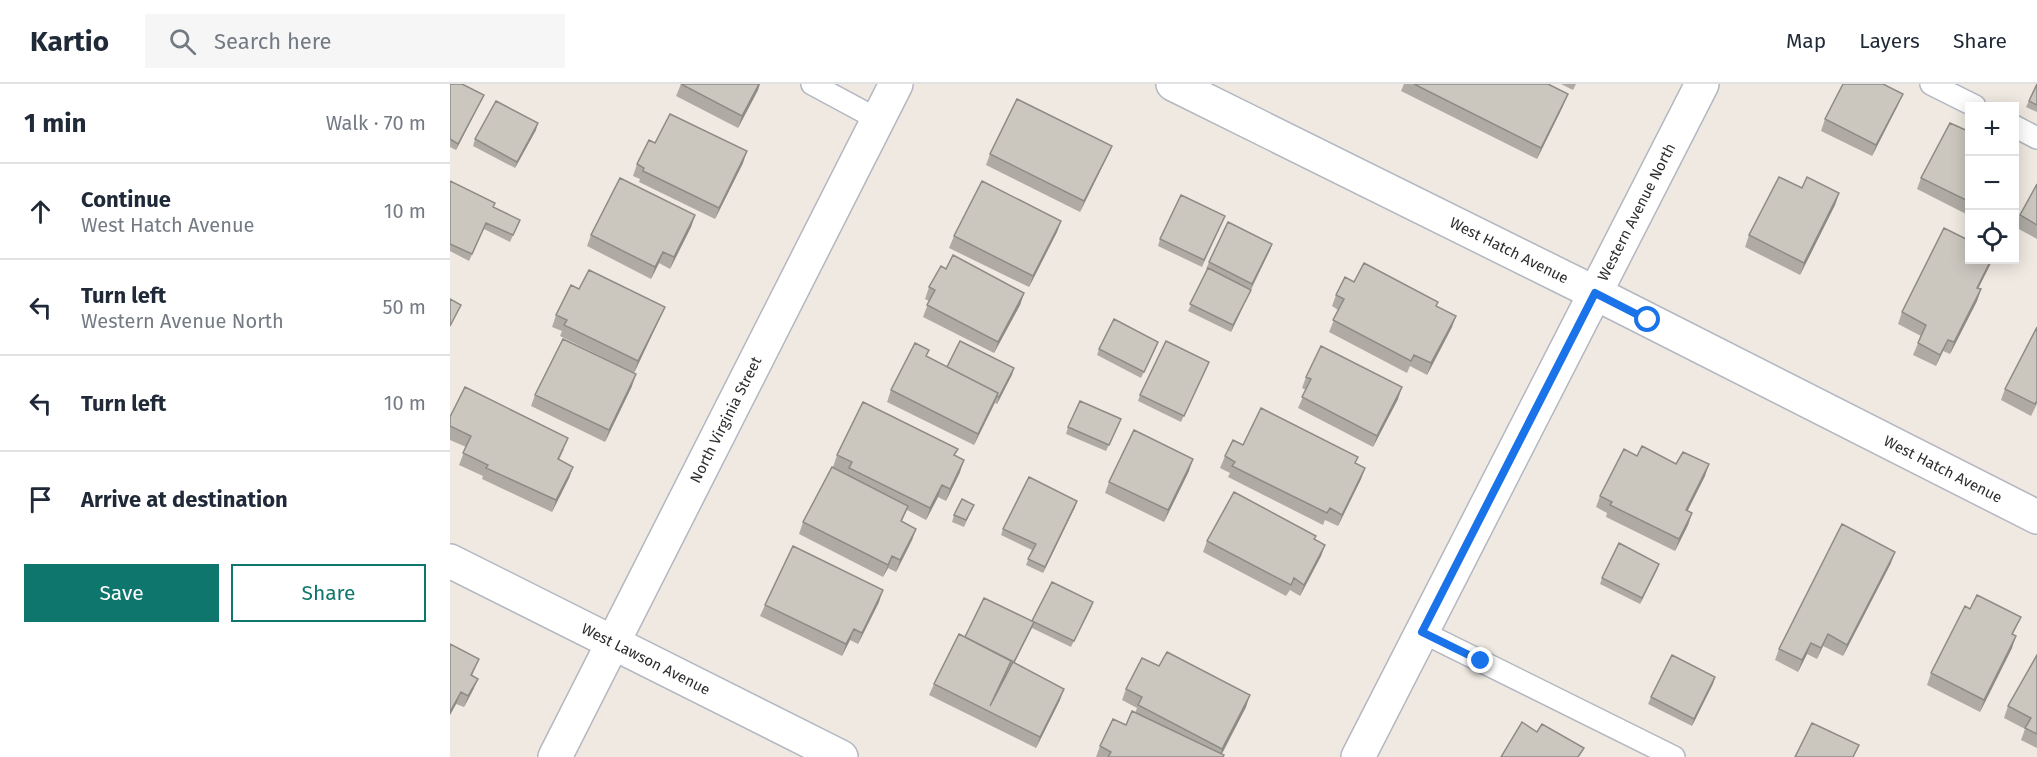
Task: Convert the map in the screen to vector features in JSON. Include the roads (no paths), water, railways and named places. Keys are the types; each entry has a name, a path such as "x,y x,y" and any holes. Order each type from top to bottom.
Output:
{"street":[{"name":"North Virginia Street","path":"555,757 896,84"},
{"name":"West Hatch Avenue","path":"1173,84 1595,293 2037,518"},
{"name":"Western Avenue North","path":"1358,757 1702,84"},
{"name":"West Lawson Avenue","path":"450,561 841,757"}],"lane":[{"path":"812,84 877,119"},
{"path":"1931,84 1967,102"},
{"path":"2019,129 2037,138"},
{"path":"1422,632 1674,757"}]}
